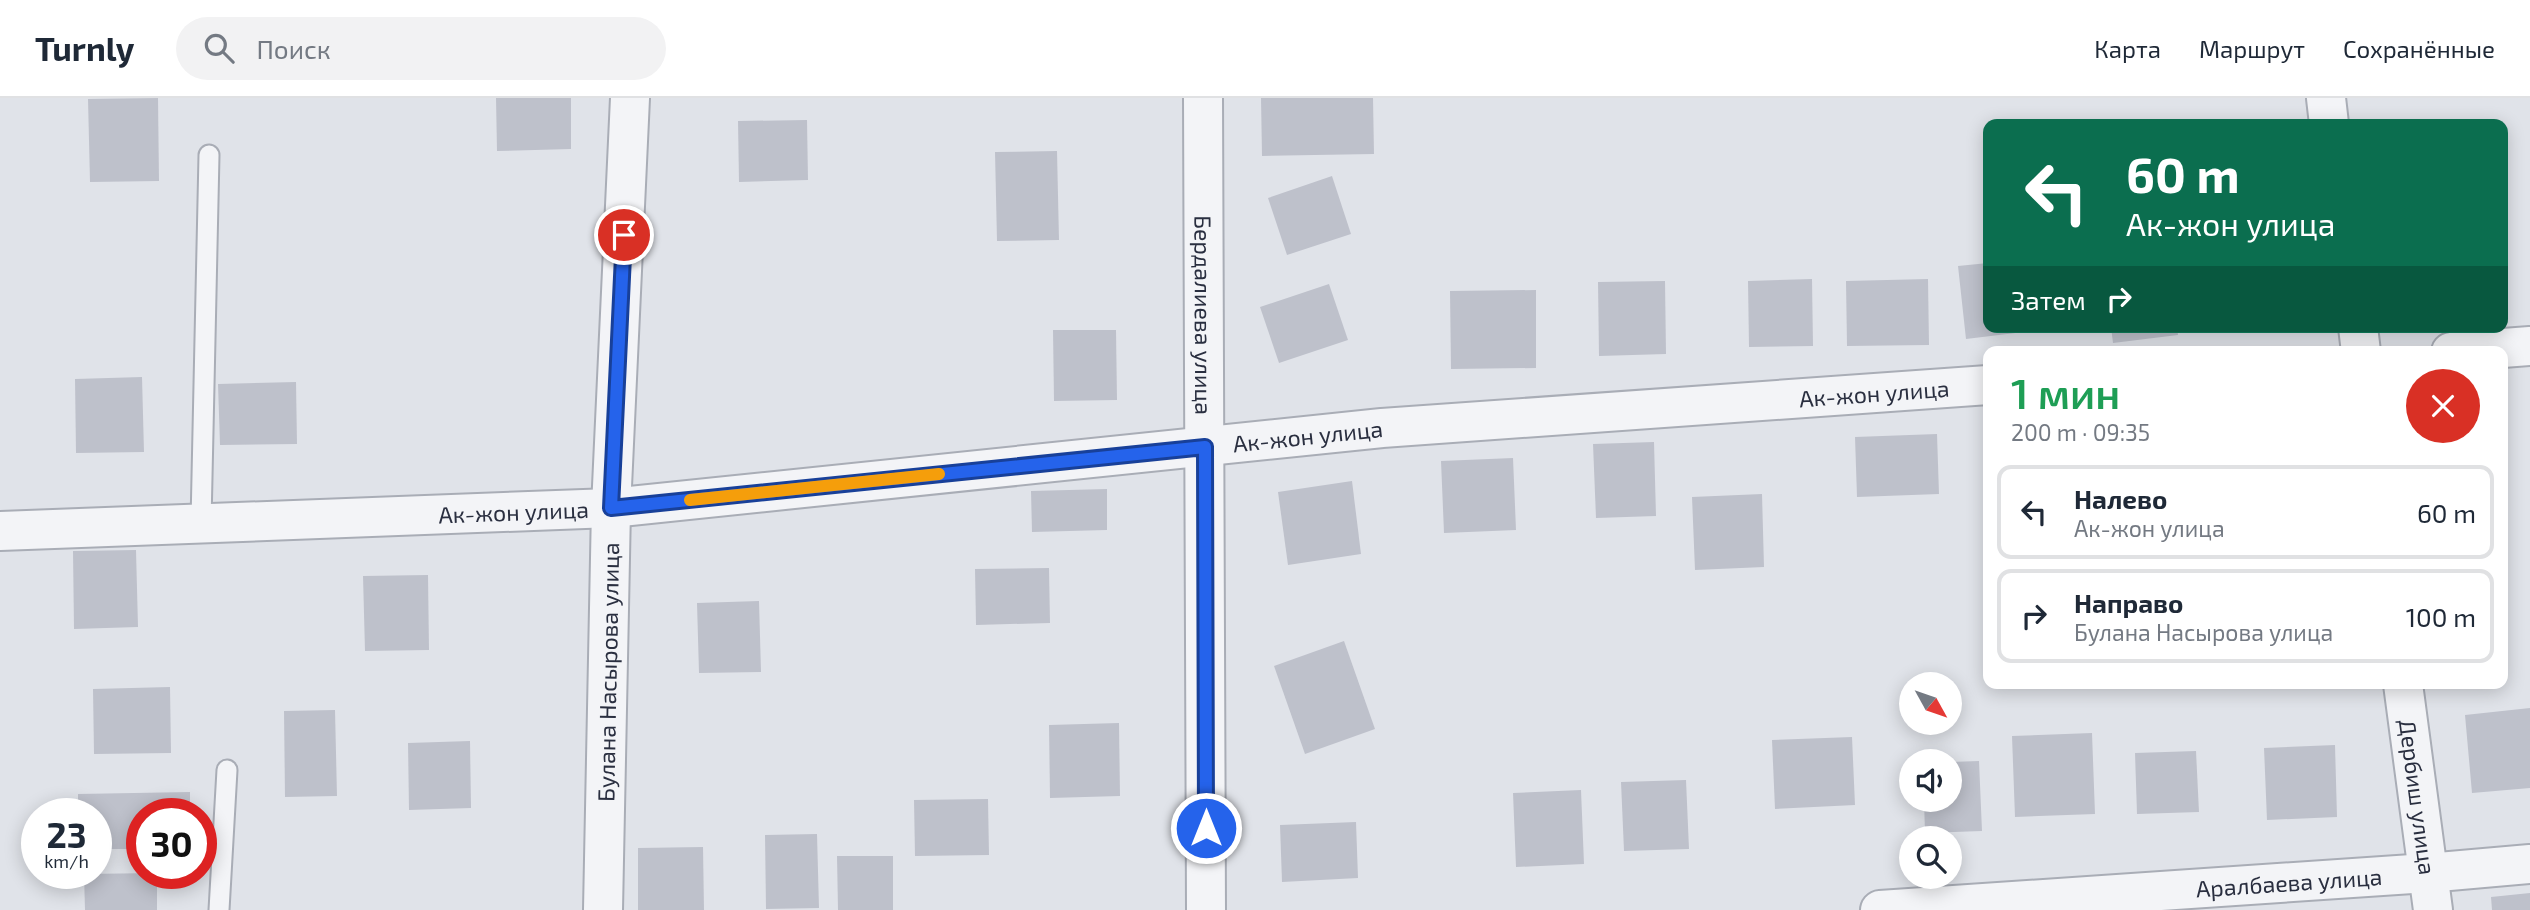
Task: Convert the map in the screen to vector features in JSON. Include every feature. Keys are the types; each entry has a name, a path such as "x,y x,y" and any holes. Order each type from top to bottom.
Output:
{"street":[{"name":"Булана Насырова улица","path":"603,910 611,508 630,98"},
{"name":"Бердалиева улица","path":"1203,98 1206,910"},
{"path":"2326,98 2328,119"},
{"path":"2508,348 2530,346"},
{"name":"Ак-жон улица","path":"0,531 611,508 1382,428 1983,385"},
{"name":"Дербиш улица","path":"2404,689 2433,910"},
{"name":"Аралбаева улица","path":"1881,910 2530,864"}],"lane":[{"path":"201,523 209,155"},
{"path":"219,910 228,770"}],"building":[{"path":"158,98 159,181 90,182 88,99"},
{"path":"496,98 571,98 571,149 497,151"},
{"path":"1261,98 1373,98 1374,154 1262,156"},
{"path":"807,120 808,180 739,182 738,121"},
{"path":"1057,151 1059,240 997,241 995,152"},
{"path":"1332,176 1351,234 1287,255 1268,198"},
{"path":"1983,264 1983,333 2016,333 1966,339 1958,266"},
{"path":"1812,279 1813,346 1749,347 1748,281"},
{"path":"1928,279 1929,345 1847,346 1846,281"},
{"path":"1665,281 1666,354 1599,356 1598,282"},
{"path":"1329,284 1348,340 1279,363 1260,307"},
{"path":"1536,290 1536,368 1451,369 1450,291"},
{"path":"1053,330 1116,330 1117,400 1054,401"},
{"path":"2112,333 2178,333 2178,335 2113,343"},
{"path":"142,377 144,452 76,453 75,379"},
{"path":"296,382 297,444 220,445 218,384"},
{"path":"1937,434 1939,494 1857,497 1855,437"},
{"path":"1654,442 1656,516 1596,518 1593,444"},
{"path":"1513,458 1516,530 1444,533 1441,461"},
{"path":"1352,481 1361,554 1288,565 1278,492"},
{"path":"1107,489 1107,530 1032,532 1031,491"},
{"path":"1762,494 1764,567 1695,570 1692,497"},
{"path":"136,550 138,627 74,629 73,551"},
{"path":"1049,568 1050,623 976,625 975,569"},
{"path":"428,575 429,650 365,651 363,576"},
{"path":"759,601 761,672 699,673 697,603"},
{"path":"1344,641 1375,729 1305,754 1274,666"},
{"path":"170,687 171,753 94,754 93,689"},
{"path":"2530,708 2530,788 2472,793 2465,715"},
{"path":"335,710 337,796 285,797 284,711"},
{"path":"1119,723 1120,796 1050,798 1049,725"},
{"path":"2092,733 2095,814 2015,817 2012,736"},
{"path":"1852,737 1855,805 1775,809 1772,740"},
{"path":"470,741 471,808 409,810 408,743"},
{"path":"2335,745 2337,817 2267,820 2264,748"},
{"path":"2196,751 2199,812 2137,814 2135,753"},
{"path":"1979,761 1982,831 1962,832 1962,826 1925,826 1924,812 1962,812 1962,762"},
{"path":"1686,780 1689,849 1624,851 1621,782"},
{"path":"1581,790 1584,864 1516,867 1513,793"},
{"path":"190,792 190,798 126,798 126,849 112,849 112,798 78,798 78,794"},
{"path":"988,799 989,855 915,856 914,800"},
{"path":"1356,822 1358,878 1282,882 1280,825"},
{"path":"817,834 819,908 766,909 765,835"},
{"path":"703,847 704,910 638,910 638,848"},
{"path":"837,856 893,856 893,910 838,910"},
{"path":"126,873 126,889 157,889 157,910 85,910 84,889 112,889 112,874"},
{"path":"2530,893 2530,910 2492,910 2491,897"}],"slow traffic":[{"path":"690,500 939,474"}],"route":[{"path":"624,235 611,508 1205,447 1206,828"}]}
